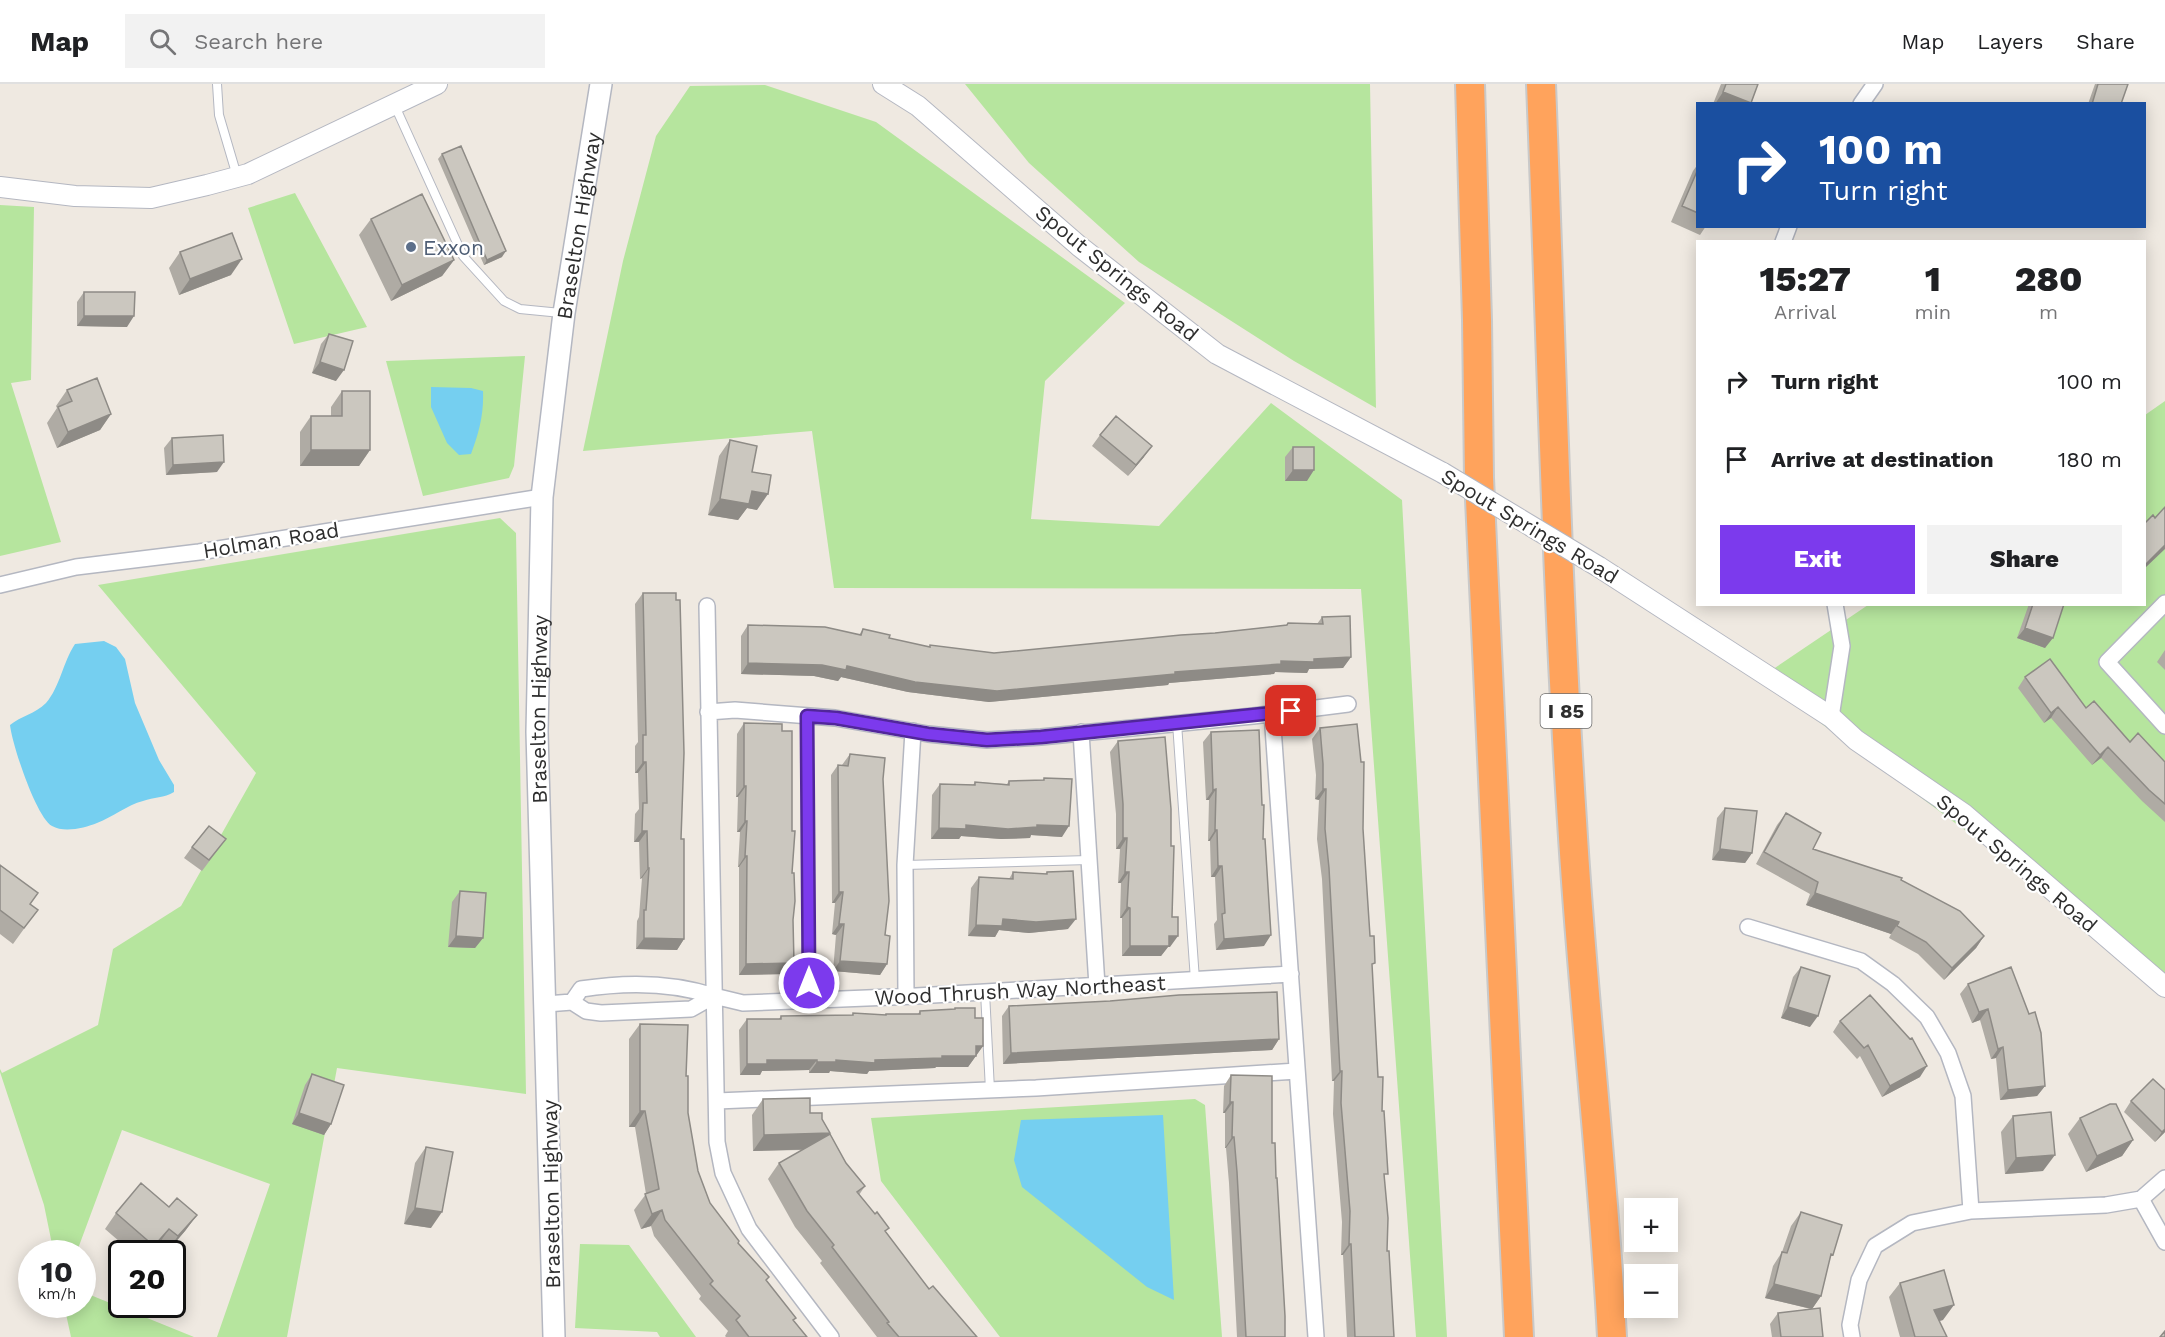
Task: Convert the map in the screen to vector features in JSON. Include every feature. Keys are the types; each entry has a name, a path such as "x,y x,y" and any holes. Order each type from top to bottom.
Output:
{"highway":[{"path":"1470,84 1479,478 1519,1337"},
{"name":"I 85","path":"1541,84 1556,513 1572,824 1608,1251 1612,1337"}],"main road":[{"name":"Braselton Highway","path":"554,1337 537,732 542,497 564,314 601,84"}],"street":[{"path":"0,187 75,196 151,198 243,175 437,84"},
{"name":"Spout Springs Road","path":"883,84 918,106 1079,246 1217,354 1443,473 1599,567 1831,717 1856,740 1964,814 2165,987"},
{"path":"1862,102 1875,84"},
{"name":"Holman Road","path":"0,585 76,567 200,552 542,497"},
{"path":"2165,603 2106,662 2165,726"},
{"path":"707,606 717,1142 723,1173 749,1229 831,1337"},
{"path":"1831,717 1842,646 1835,606"},
{"path":"708,712 735,710 836,718 987,740 1177,723 1348,704"},
{"path":"1272,713 1316,1337"},
{"path":"906,996 905,865 913,731"},
{"path":"1081,732 1097,986"},
{"path":"1748,927 1861,961 1893,984 1927,1017 1948,1053 1963,1096 1971,1211"},
{"name":"Wood Thrush Way Northeast","path":"572,1002 581,989 601,986 665,985 692,989 744,1003 1291,974"},
{"path":"546,1004 572,1002 586,1011 601,1013 692,1009 714,996"},
{"path":"717,1101 990,1090 1298,1071"},
{"path":"1852,1337 1850,1325 1859,1280 1875,1246 1912,1223 1971,1211 2106,1205 2141,1200 2165,1178"},
{"path":"2141,1200 2165,1242"}],"lane":[{"path":"217,84 219,115 243,175"},
{"path":"394,105 463,256 504,301 520,309 564,314"},
{"path":"807,716 810,1000"},
{"path":"1177,723 1195,980"},
{"path":"905,865 1089,860"},
{"path":"985,992 990,1090"}],"green space":[{"path":"965,84 1370,84 1376,408 1294,361 1139,262 1029,163"},
{"path":"765,85 876,122 1125,303 1045,381 1031,519 1159,526 1271,403 1402,500 1447,1337 1416,1337 1361,589 834,588 812,431 583,451 623,261 656,136 690,86"},
{"path":"295,193 367,327 294,344 248,208"},
{"path":"0,205 34,207 31,380 11,383 61,542 0,556"},
{"path":"525,356 514,466 509,478 423,496 386,361"},
{"path":"2165,401 2165,998 2048,892 1760,678 1867,606 2146,606 2146,414"},
{"path":"500,518 516,533 526,1094 337,1068 287,1337 217,1337 270,1184 122,1130 81,1240 51,1240 44,1205 0,1072 0,1069 2,1073 98,1025 113,949 181,906 256,773 98,585"},
{"path":"1195,1099 1205,1105 1222,1337 1000,1337 881,1181 871,1118"},
{"path":"580,1244 629,1245 696,1337 660,1337 657,1332 575,1328"},
{"path":"96,1297 108,1302 108,1318 147,1318 194,1337 71,1337 67,1318 96,1318"}],"water":[{"path":"431,387 471,388 483,391 483,408 471,454 459,455 447,443 431,407"},
{"path":"104,641 116,647 125,659 135,703 159,760 174,785 174,792 137,803 87,827 57,828 46,820 32,795 15,748 10,725 37,710 51,697 75,644"},
{"path":"1163,1115 1174,1300 1147,1287 1022,1187 1014,1160 1021,1120"}],"building":[{"path":"1726,84 1758,84 1751,102 1723,92"},
{"path":"2098,84 2128,84 2122,102 2093,102"},
{"path":"461,146 506,251 487,260 442,154"},
{"path":"1696,174 1696,212 1682,206"},
{"path":"422,194 454,260 402,285 371,219"},
{"path":"232,233 242,259 190,279 180,252"},
{"path":"84,292 135,292 134,316 84,316"},
{"path":"329,334 353,341 344,370 320,362"},
{"path":"97,378 111,414 68,432 58,407 72,401 67,390"},
{"path":"342,391 370,391 370,450 311,450 311,416 342,416"},
{"path":"1116,416 1152,446 1136,465 1100,435"},
{"path":"223,435 224,462 173,465 172,438"},
{"path":"730,440 757,446 752,472 771,475 768,494 752,491 749,504 720,499"},
{"path":"1293,447 1314,447 1314,470 1293,470"},
{"path":"2165,507 2165,545 2146,564 2146,522 2153,515 2155,518"},
{"path":"643,593 676,593 676,600 680,600 684,753 681,839 684,839 684,939 644,938 644,910 646,910 649,868 647,831 642,831 643,803 647,803 646,762 643,762 643,735 646,735"},
{"path":"2032,606 2063,606 2053,638 2025,628"},
{"path":"1350,616 1351,657 1314,659 1314,662 1281,661 1281,664 1175,672 1175,674 997,691 915,682 847,666 846,670 822,665 748,663 748,625 825,627 861,635 863,629 890,635 889,638 930,647 930,645 994,653 1215,633 1287,625 1288,623 1323,624 1322,617"},
{"path":"2050,659 2086,708 2094,701 2130,742 2138,733 2165,762 2165,804 2108,747 2100,755 2058,707 2051,713 2025,677"},
{"path":"744,723 782,724 782,731 792,731 792,831 795,831 792,873 794,873 795,901 794,963 746,964 747,821 745,821"},
{"path":"1357,724 1361,762 1364,762 1363,829 1370,936 1374,936 1375,963 1372,964 1378,1077 1383,1077 1382,1111 1384,1111 1388,1174 1384,1174 1388,1218 1387,1251 1389,1251 1394,1337 1355,1337 1351,1244 1349,1244 1350,1211 1341,1103 1342,1071 1340,1071 1325,829 1326,789 1323,789 1320,728"},
{"path":"1259,730 1262,805 1264,805 1263,839 1265,839 1271,935 1224,939 1222,914 1225,913 1222,866 1218,866 1217,830 1215,830 1216,789 1213,790 1211,732"},
{"path":"1165,737 1171,809 1171,846 1174,846 1172,917 1178,917 1178,936 1169,936 1169,946 1130,946 1130,908 1127,907 1129,872 1125,872 1127,838 1123,838 1118,741"},
{"path":"850,754 885,758 883,779 889,901 885,935 890,936 887,964 840,961 844,924 839,924 843,892 839,892 838,765 848,766"},
{"path":"1044,778 1072,779 1069,826 1037,825 1037,827 1008,829 966,825 966,829 939,828 940,784 975,785 975,782 1009,785 1009,781 1044,780"},
{"path":"1725,808 1757,811 1752,853 1720,849"},
{"path":"1786,813 1821,833 1813,849 1902,878 1901,880 1960,911 1984,936 1952,968 1926,942 1897,926 1899,922 1815,893 1818,882 1764,852"},
{"path":"209,826 226,839 209,860 192,847"},
{"path":"0,865 38,893 30,904 38,910 24,928 0,910"},
{"path":"1073,871 1076,919 1036,922 1003,919 1002,926 976,925 979,877 1013,879 1013,872 1047,874 1047,872"},
{"path":"460,891 486,893 483,938 456,936"},
{"path":"1801,967 1830,976 1818,1016 1788,1007"},
{"path":"2011,967 2029,1014 2035,1012 2041,1033 2045,1086 2008,1090 2003,1047 1998,1049 1988,1009 1979,1012 1968,984"},
{"path":"1277,992 1279,1039 1011,1053 1009,1006 1179,995"},
{"path":"1870,995 1910,1039 1912,1038 1927,1066 1890,1086 1868,1045 1864,1048 1840,1021"},
{"path":"975,1008 975,1018 983,1018 983,1046 976,1046 976,1056 875,1060 875,1063 836,1060 836,1062 817,1062 817,1060 767,1060 767,1064 747,1064 747,1019 853,1015 853,1013 920,1014 920,1011"},
{"path":"640,1024 688,1025 686,1076 688,1076 688,1113 698,1171 710,1203 739,1241 738,1243 769,1277 766,1280 796,1318 793,1320 807,1337 749,1337 736,1320 740,1316 710,1284 713,1281 665,1220 662,1210 652,1214 645,1194 659,1189 645,1111 640,1111"},
{"path":"312,1074 344,1085 331,1124 299,1113"},
{"path":"1231,1075 1272,1076 1272,1143 1275,1143 1285,1337 1246,1337 1237,1172 1234,1137 1232,1137"},
{"path":"2153,1079 2165,1090 2165,1129 2162,1132 2131,1101"},
{"path":"810,1098 810,1113 822,1113 822,1119 830,1133 764,1135 763,1099"},
{"path":"2110,1104 2116,1104 2133,1140 2097,1156 2080,1118"},
{"path":"2051,1112 2055,1155 2016,1158 2013,1116"},
{"path":"830,1134 846,1163 865,1186 857,1192 889,1228 885,1231 929,1289 933,1286 977,1337 899,1337 887,1323 889,1322 807,1211 779,1163"},
{"path":"426,1147 453,1152 442,1212 415,1208"},
{"path":"141,1183 169,1207 177,1198 197,1215 178,1236 169,1229 159,1240 147,1240 116,1213"},
{"path":"1801,1212 1842,1225 1833,1255 1831,1254 1821,1296 1774,1284 1782,1252 1787,1253"},
{"path":"1944,1270 1954,1305 1934,1310 1947,1337 1915,1337 1900,1283"},
{"path":"1820,1308 1823,1337 1781,1337 1778,1313"}],"place":[{"name":"Exxon","path":"411,247"}],"route":[{"path":"809,983 807,716 836,718 928,734 987,740 1041,737 1291,711"}]}
